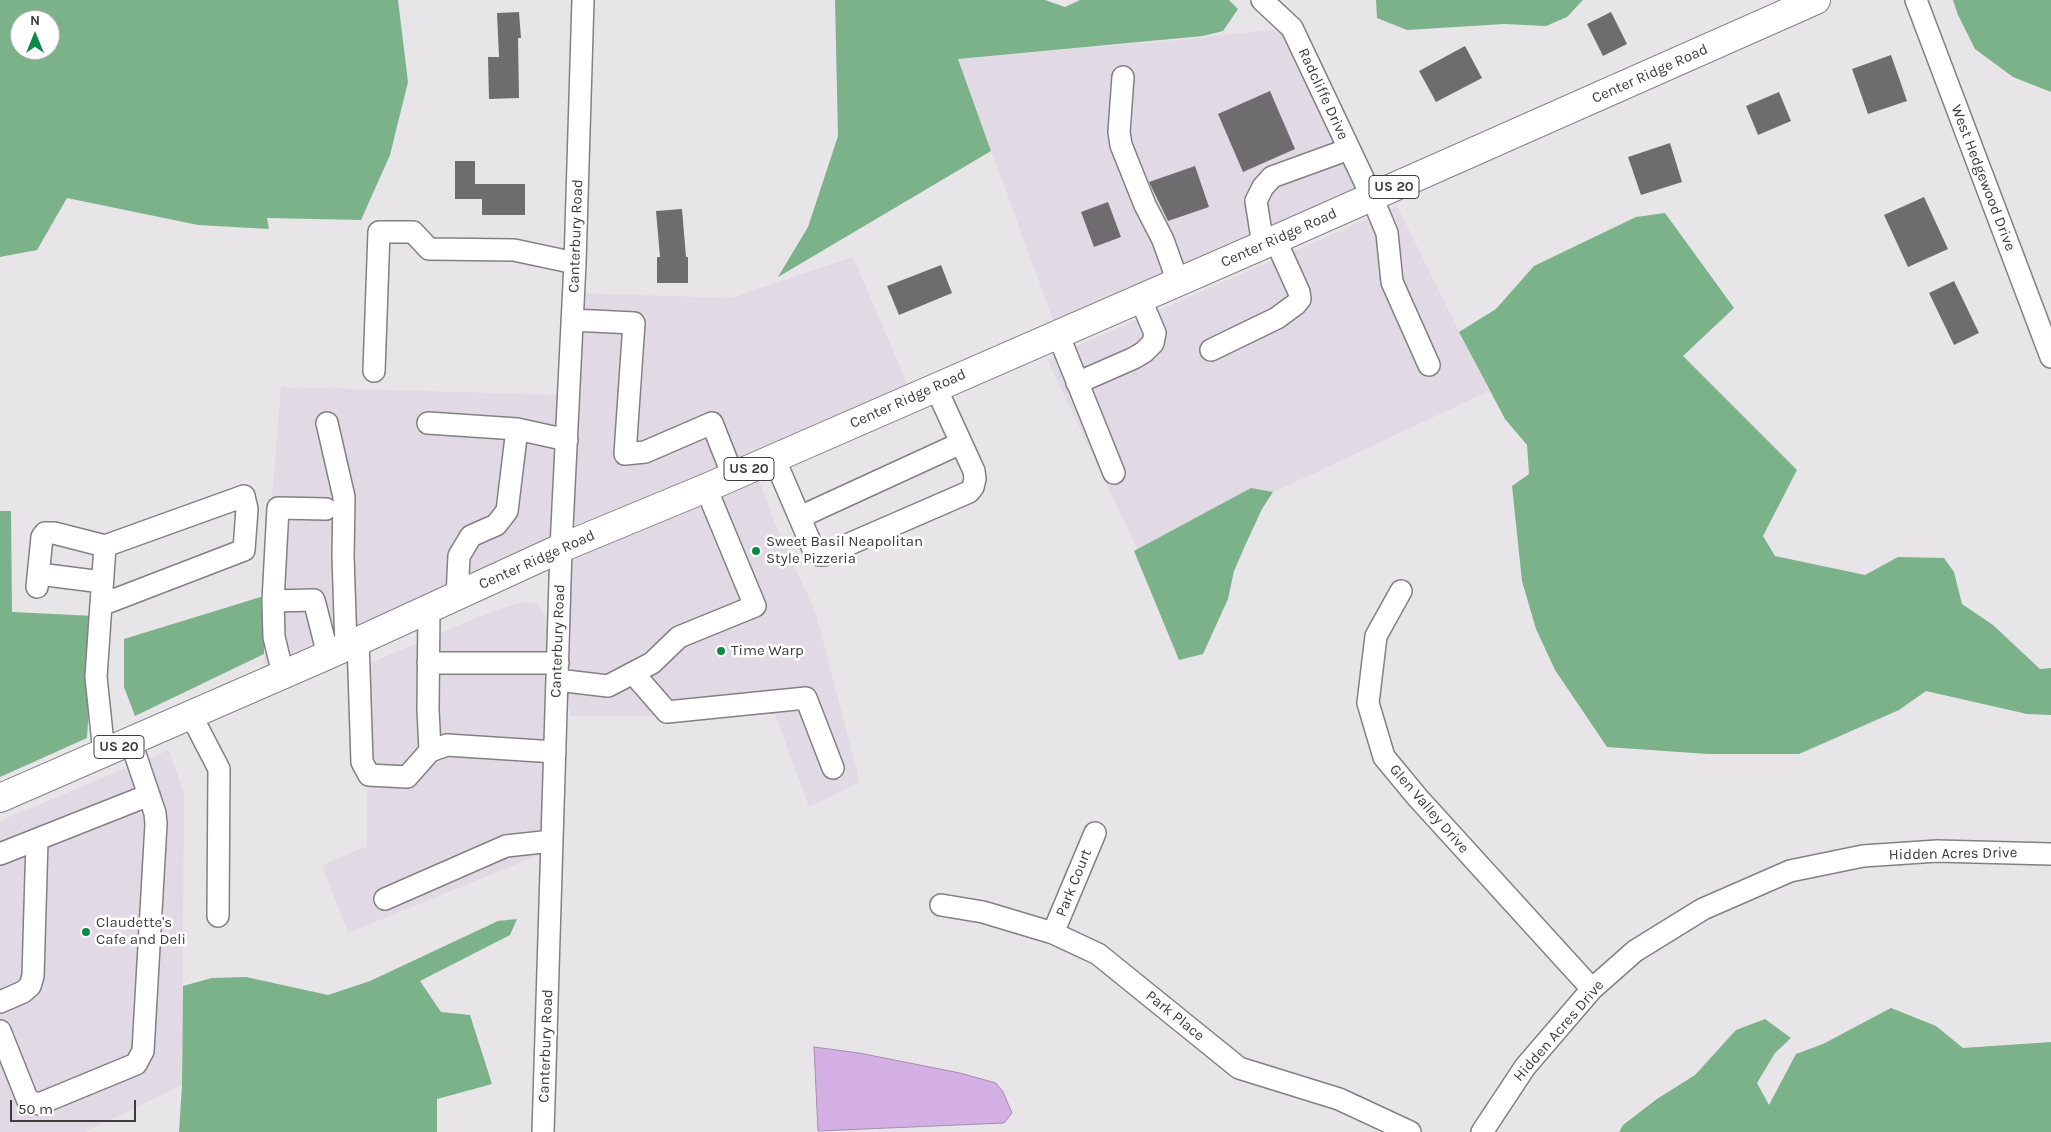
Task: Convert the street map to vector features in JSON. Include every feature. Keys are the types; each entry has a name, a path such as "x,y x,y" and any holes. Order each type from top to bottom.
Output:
{"main road":[{"name":"Center Ridge Road","path":"0,798 344,648 561,548 706,488 936,388 1816,0"}],"street":[{"name":"Canterbury Road","path":"544,1132 561,548 575,263 582,0"},
{"name":"Radcliffe Drive","path":"1262,0 1292,28 1372,197 1387,232 1392,282 1428,365"},
{"name":"West Hedgewood Drive","path":"1916,0 2051,357"},
{"path":"1123,77 1121,145 1141,197 1162,240 1178,282"},
{"path":"1211,350 1277,318 1300,299 1299,292 1269,242 1256,201 1263,187 1272,177 1349,149"},
{"path":"374,371 379,232 413,232 429,249 514,250 575,263"},
{"path":"1077,383 1134,358 1153,343 1155,333 1140,298"},
{"path":"572,320 634,323 625,454 645,452 712,424 733,476"},
{"path":"1058,334 1114,474"},
{"path":"774,458 814,551 819,555 824,555 969,492 973,487 974,471 936,388"},
{"path":"327,423 344,497 344,648 362,762 369,774 407,777 430,751 447,745 555,752"},
{"path":"428,423 516,428 567,440"},
{"path":"457,596 459,556 463,549 471,536 496,525 507,511 516,428"},
{"path":"800,517 961,443"},
{"path":"428,663 557,672 608,686 652,663 679,637 755,606 706,488"},
{"path":"101,606 244,550 247,509 244,496 105,546 54,533 45,533 42,537 38,581 102,582"},
{"path":"283,674 274,637 273,601 278,508 326,509"},
{"path":"104,753 96,677 105,546"},
{"name":"Glen Valley Drive","path":"1401,591 1376,636 1368,703 1384,757 1424,805 1592,989"},
{"path":"273,601 314,600 344,648"},
{"path":"429,609 428,709 430,751"},
{"path":"633,673 667,712 806,698 832,768"},
{"path":"191,715 219,769 218,916"},
{"path":"0,1032 28,1101 39,1104 136,1064 143,1051 156,824 155,813 131,742"},
{"path":"0,854 149,795"},
{"name":"Park Court","path":"1053,933 1094,833"},
{"path":"0,1002 23,992 30,986 33,976 37,840"},
{"path":"385,899 506,846 552,841"},
{"name":"Hidden Acres Drive","path":"1482,1132 1525,1066 1592,989 1635,951 1703,909 1790,871 1863,856 1937,851 2051,854"},
{"name":"Park Place","path":"941,905 982,912 1053,933 1098,954 1240,1068 1339,1099 1410,1132"}],"shaded area":[{"path":"1292,28 1372,197 1058,334 958,59"},
{"path":"1397,206 1489,391 1140,555 1047,359"},
{"path":"853,257 913,397 264,683 264,596 281,387 568,395 574,293 732,298"},
{"path":"758,477 776,526 815,611 860,782 809,807 775,714 746,716 570,716 565,660 573,555"},
{"path":"527,602 537,604 548,618 544,853 348,933 322,865 367,846 368,664 476,618"},
{"path":"169,750 184,793 182,1085 85,1132 0,1132 0,821"},
{"path":"814,1047 859,1053 960,1073 996,1083 1003,1092 1012,1113 1004,1123 818,1131"}],"green space":[{"path":"0,0 398,0 408,82 390,155 361,220 267,218 269,229 198,225 67,198 37,250 0,257"},
{"path":"835,0 1045,0 1065,7 1080,0 1229,0 1238,9 1223,31 1203,36 958,59 991,151 778,277 808,227 838,136"},
{"path":"1376,0 1583,0 1567,17 1546,26 1504,24 1407,30 1377,18"},
{"path":"1953,0 2051,0 2051,92 2013,77 1975,49 1958,15"},
{"path":"1665,213 1734,308 1683,356 1797,470 1763,536 1775,556 1865,575 1898,557 1944,558 1954,572 1962,604 1993,625 2040,669 2051,668 2051,715 2027,714 1926,691 1899,710 1799,754 1708,754 1607,747 1555,670 1536,629 1522,581 1512,486 1529,474 1527,445 1505,419 1459,332 1496,309 1534,266 1636,217"},
{"path":"1251,488 1273,492 1262,509 1234,571 1228,599 1203,654 1179,660 1134,551"},
{"path":"0,511 11,511 12,612 95,616 87,738 0,777"},
{"path":"264,596 264,654 135,716 124,687 124,639"},
{"path":"517,919 510,935 420,981 441,1012 470,1015 492,1084 437,1099 437,1132 179,1132 182,1085 183,986 212,978 246,977 328,995 370,981 498,921"},
{"path":"1891,1008 1936,1026 1963,1048 2051,1042 2051,1132 1619,1132 1623,1125 1657,1099 1695,1075 1736,1030 1765,1019 1791,1038 1775,1053 1757,1083 1769,1105 1796,1054 1823,1044"}],"building":[{"path":"519,12 521,38 518,38 519,98 489,99 488,57 499,57 497,13"},
{"path":"1611,12 1627,44 1603,56 1587,24"},
{"path":"1465,46 1482,78 1436,102 1419,71"},
{"path":"1891,55 1907,101 1868,114 1852,69"},
{"path":"1270,91 1295,149 1243,172 1218,114"},
{"path":"1779,92 1791,121 1758,135 1746,106"},
{"path":"1670,143 1682,182 1641,195 1628,157"},
{"path":"455,161 475,161 475,184 525,184 525,215 482,215 482,199 455,199"},
{"path":"1195,166 1209,207 1168,221 1149,182"},
{"path":"1924,197 1948,249 1908,267 1884,215"},
{"path":"1108,202 1121,237 1094,247 1081,212"},
{"path":"682,209 686,257 688,257 688,283 657,283 657,257 660,257 656,211"},
{"path":"941,265 952,293 899,315 887,286"},
{"path":"1954,281 1979,333 1954,345 1929,293"}],"place":[{"name":"Sweet Basil Neapolitan Style Pizzeria","path":"756,551"},
{"name":"Time Warp","path":"721,651"},
{"name":"Claudette's Cafe and Deli","path":"86,932"}]}
